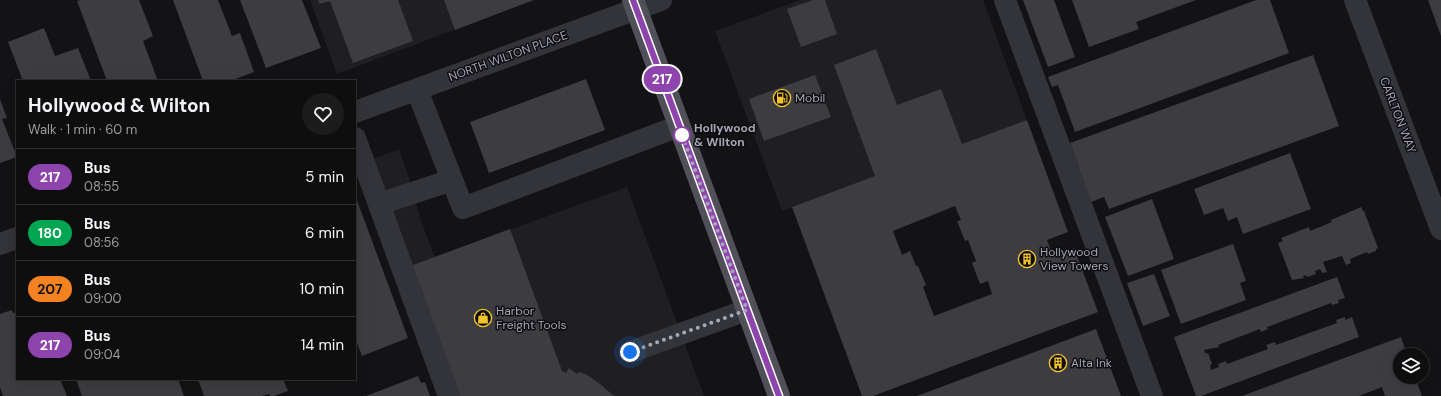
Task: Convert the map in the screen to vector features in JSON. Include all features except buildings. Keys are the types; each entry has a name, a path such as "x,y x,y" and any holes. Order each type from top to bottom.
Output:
{"main road":[{"path":"635,4 779,396"}],"street":[{"name":"NORTH WILTON PLACE","path":"356,112 417,90 635,4 660,0"},
{"path":"1005,0 1152,396"},
{"name":"CARLTON WAY","path":"1355,0 1441,229"},
{"path":"417,90 463,208 680,126"},
{"path":"356,141 449,396"},
{"path":"379,204 452,180"},
{"path":"0,244 16,238"},
{"path":"630,352 747,310"}],"shaded area":[{"path":"310,0 534,0 337,74"},
{"path":"800,0 983,0 1027,120 782,211 715,31"},
{"path":"399,149 420,218 435,257 627,187 704,396 437,396 356,175 356,166"}],"bus line":[{"name":"217","path":"633,0 779,396"}],"place":[{"name":"Mobil","path":"782,98"},
{"name":"Hollywood & Wilton","path":"682,135"},
{"name":"Hollywood View Towers","path":"1027,259"},
{"name":"Harbor Freight Tools","path":"483,318"},
{"name":"Alta Ink","path":"1058,363"}],"route":[{"path":"630,352 747,310 682,135"}]}
